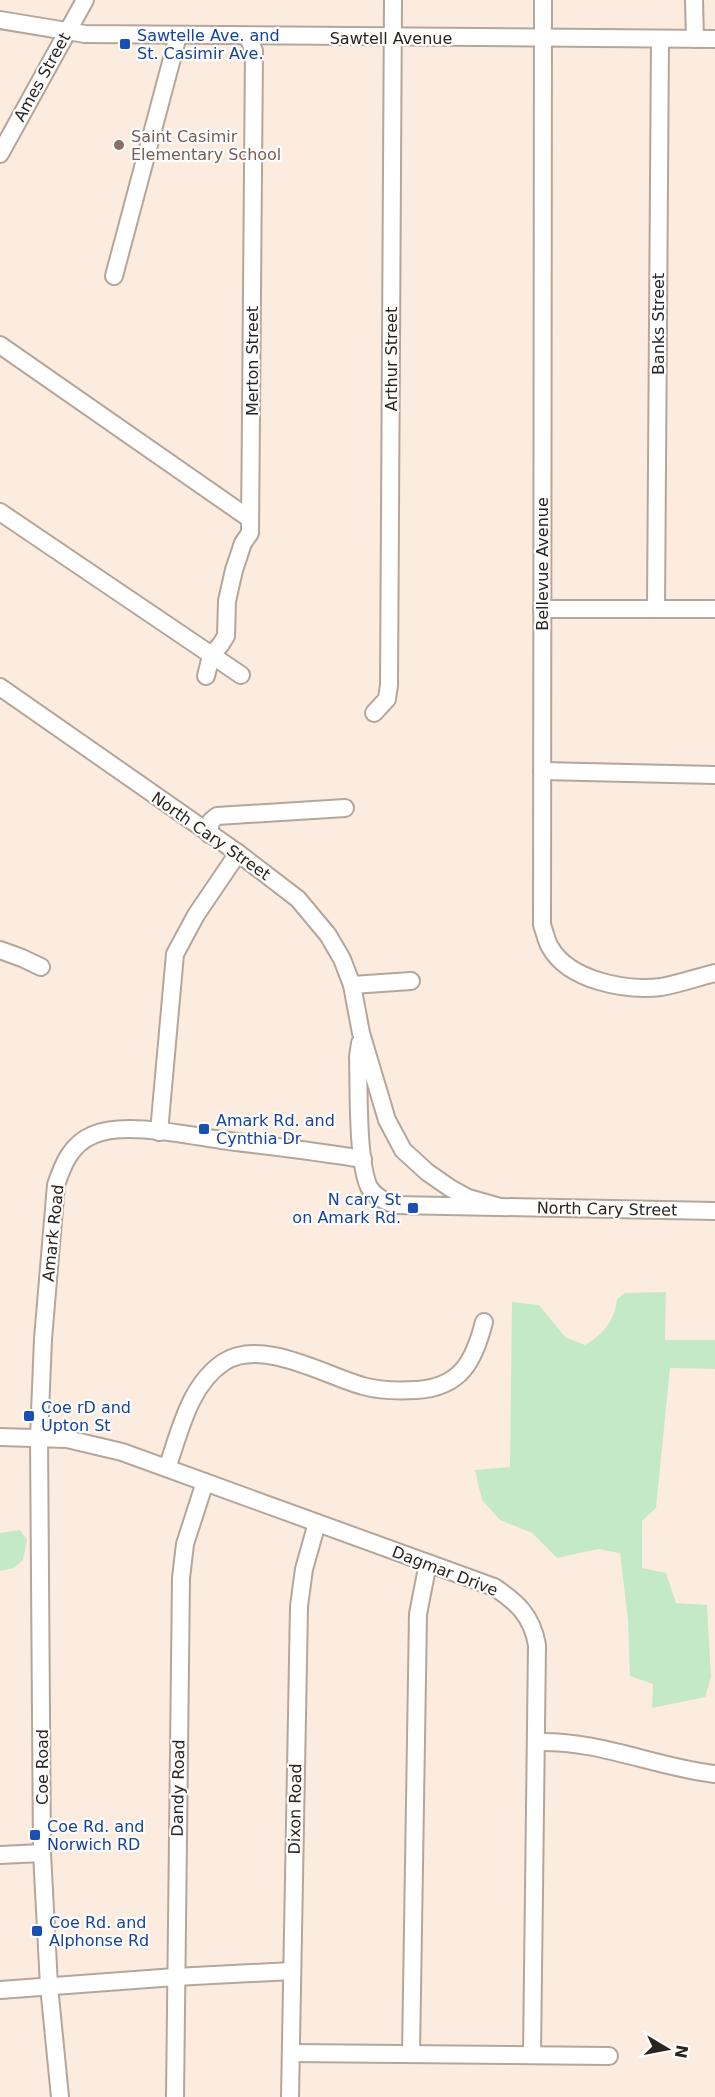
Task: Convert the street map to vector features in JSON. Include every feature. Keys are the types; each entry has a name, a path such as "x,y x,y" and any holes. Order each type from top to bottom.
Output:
{"street":[{"name":"Ames Street","path":"0,154 85,0"},
{"name":"Arthur Street","path":"374,713 389,694 393,0"},
{"name":"Bellevue Avenue","path":"543,0 542,925 549,947 560,959 575,971 604,983 634,988 664,986 715,973"},
{"path":"694,0 694,39"},
{"name":"Sawtell Avenue","path":"0,20 85,34 715,39"},
{"path":"114,276 178,36"},
{"name":"Merton Street","path":"206,676 211,656 226,636 227,601 234,570 243,543 250,533 254,51 248,37"},
{"name":"Banks Street","path":"656,609 660,39"},
{"path":"0,345 250,519"},
{"path":"0,512 241,675"},
{"path":"542,609 715,609"},
{"name":"North Cary Street","path":"0,687 238,854 298,899 328,935 342,959 352,985 361,1033 387,1120 403,1150 427,1172 450,1188 468,1198 500,1207"},
{"path":"542,771 715,775"},
{"path":"209,834 211,821 217,816 345,808"},
{"path":"159,1132 175,954 196,915 238,854"},
{"path":"0,950 41,967"},
{"path":"352,985 411,981"},
{"name":"North Cary Street","path":"361,1033 358,1057 363,1159 370,1187 379,1198 395,1205 715,1211"},
{"name":"Amark Road","path":"39,1437 43,1338 56,1185 64,1161 76,1146 93,1134 119,1129 159,1132 363,1159"},
{"path":"167,1468 188,1408 197,1390 209,1374 232,1357 251,1354 282,1358 364,1386 405,1390 424,1389 440,1385 457,1376 471,1361 478,1346 484,1322"},
{"name":"Dagmar Drive","path":"0,1437 67,1439 96,1444 494,1587 520,1606 529,1617 535,1630 537,1645 532,2055"},
{"name":"Coe Road","path":"39,1437 42,1853 49,1986 60,2097"},
{"name":"Dandy Road","path":"175,2097 181,1578 185,1545 205,1482"},
{"name":"Dixon Road","path":"290,2097 299,1606 304,1569 317,1523"},
{"path":"411,2054 417,1621 428,1563"},
{"path":"536,1742 590,1745 681,1768 715,1774"},
{"path":"0,1855 42,1853"},
{"path":"0,1990 292,1971"},
{"path":"291,2053 609,2056"}],"green space":[{"path":"666,1292 665,1340 715,1340 715,1369 670,1368 656,1508 642,1521 642,1568 666,1573 676,1603 707,1605 711,1677 705,1697 652,1708 653,1684 630,1676 628,1620 620,1553 598,1549 557,1558 532,1533 500,1520 482,1500 475,1470 510,1467 512,1302 539,1305 565,1337 585,1345 607,1326 614,1314 617,1299 625,1293"},
{"path":"20,1530 27,1540 23,1560 14,1568 0,1571 0,1533"}],"place":[{"name":"Sawtelle Ave. and St. Casimir Ave.","path":"125,44"},
{"name":"Saint Casimir Elementary School","path":"119,145"},
{"name":"Amark Rd. and Cynthia Dr","path":"204,1129"},
{"name":"N cary St on Amark Rd.","path":"413,1208"},
{"name":"Coe rD and Upton St","path":"29,1416"},
{"name":"Coe Rd. and Norwich RD","path":"35,1835"},
{"name":"Coe Rd. and Alphonse Rd","path":"37,1931"}]}
